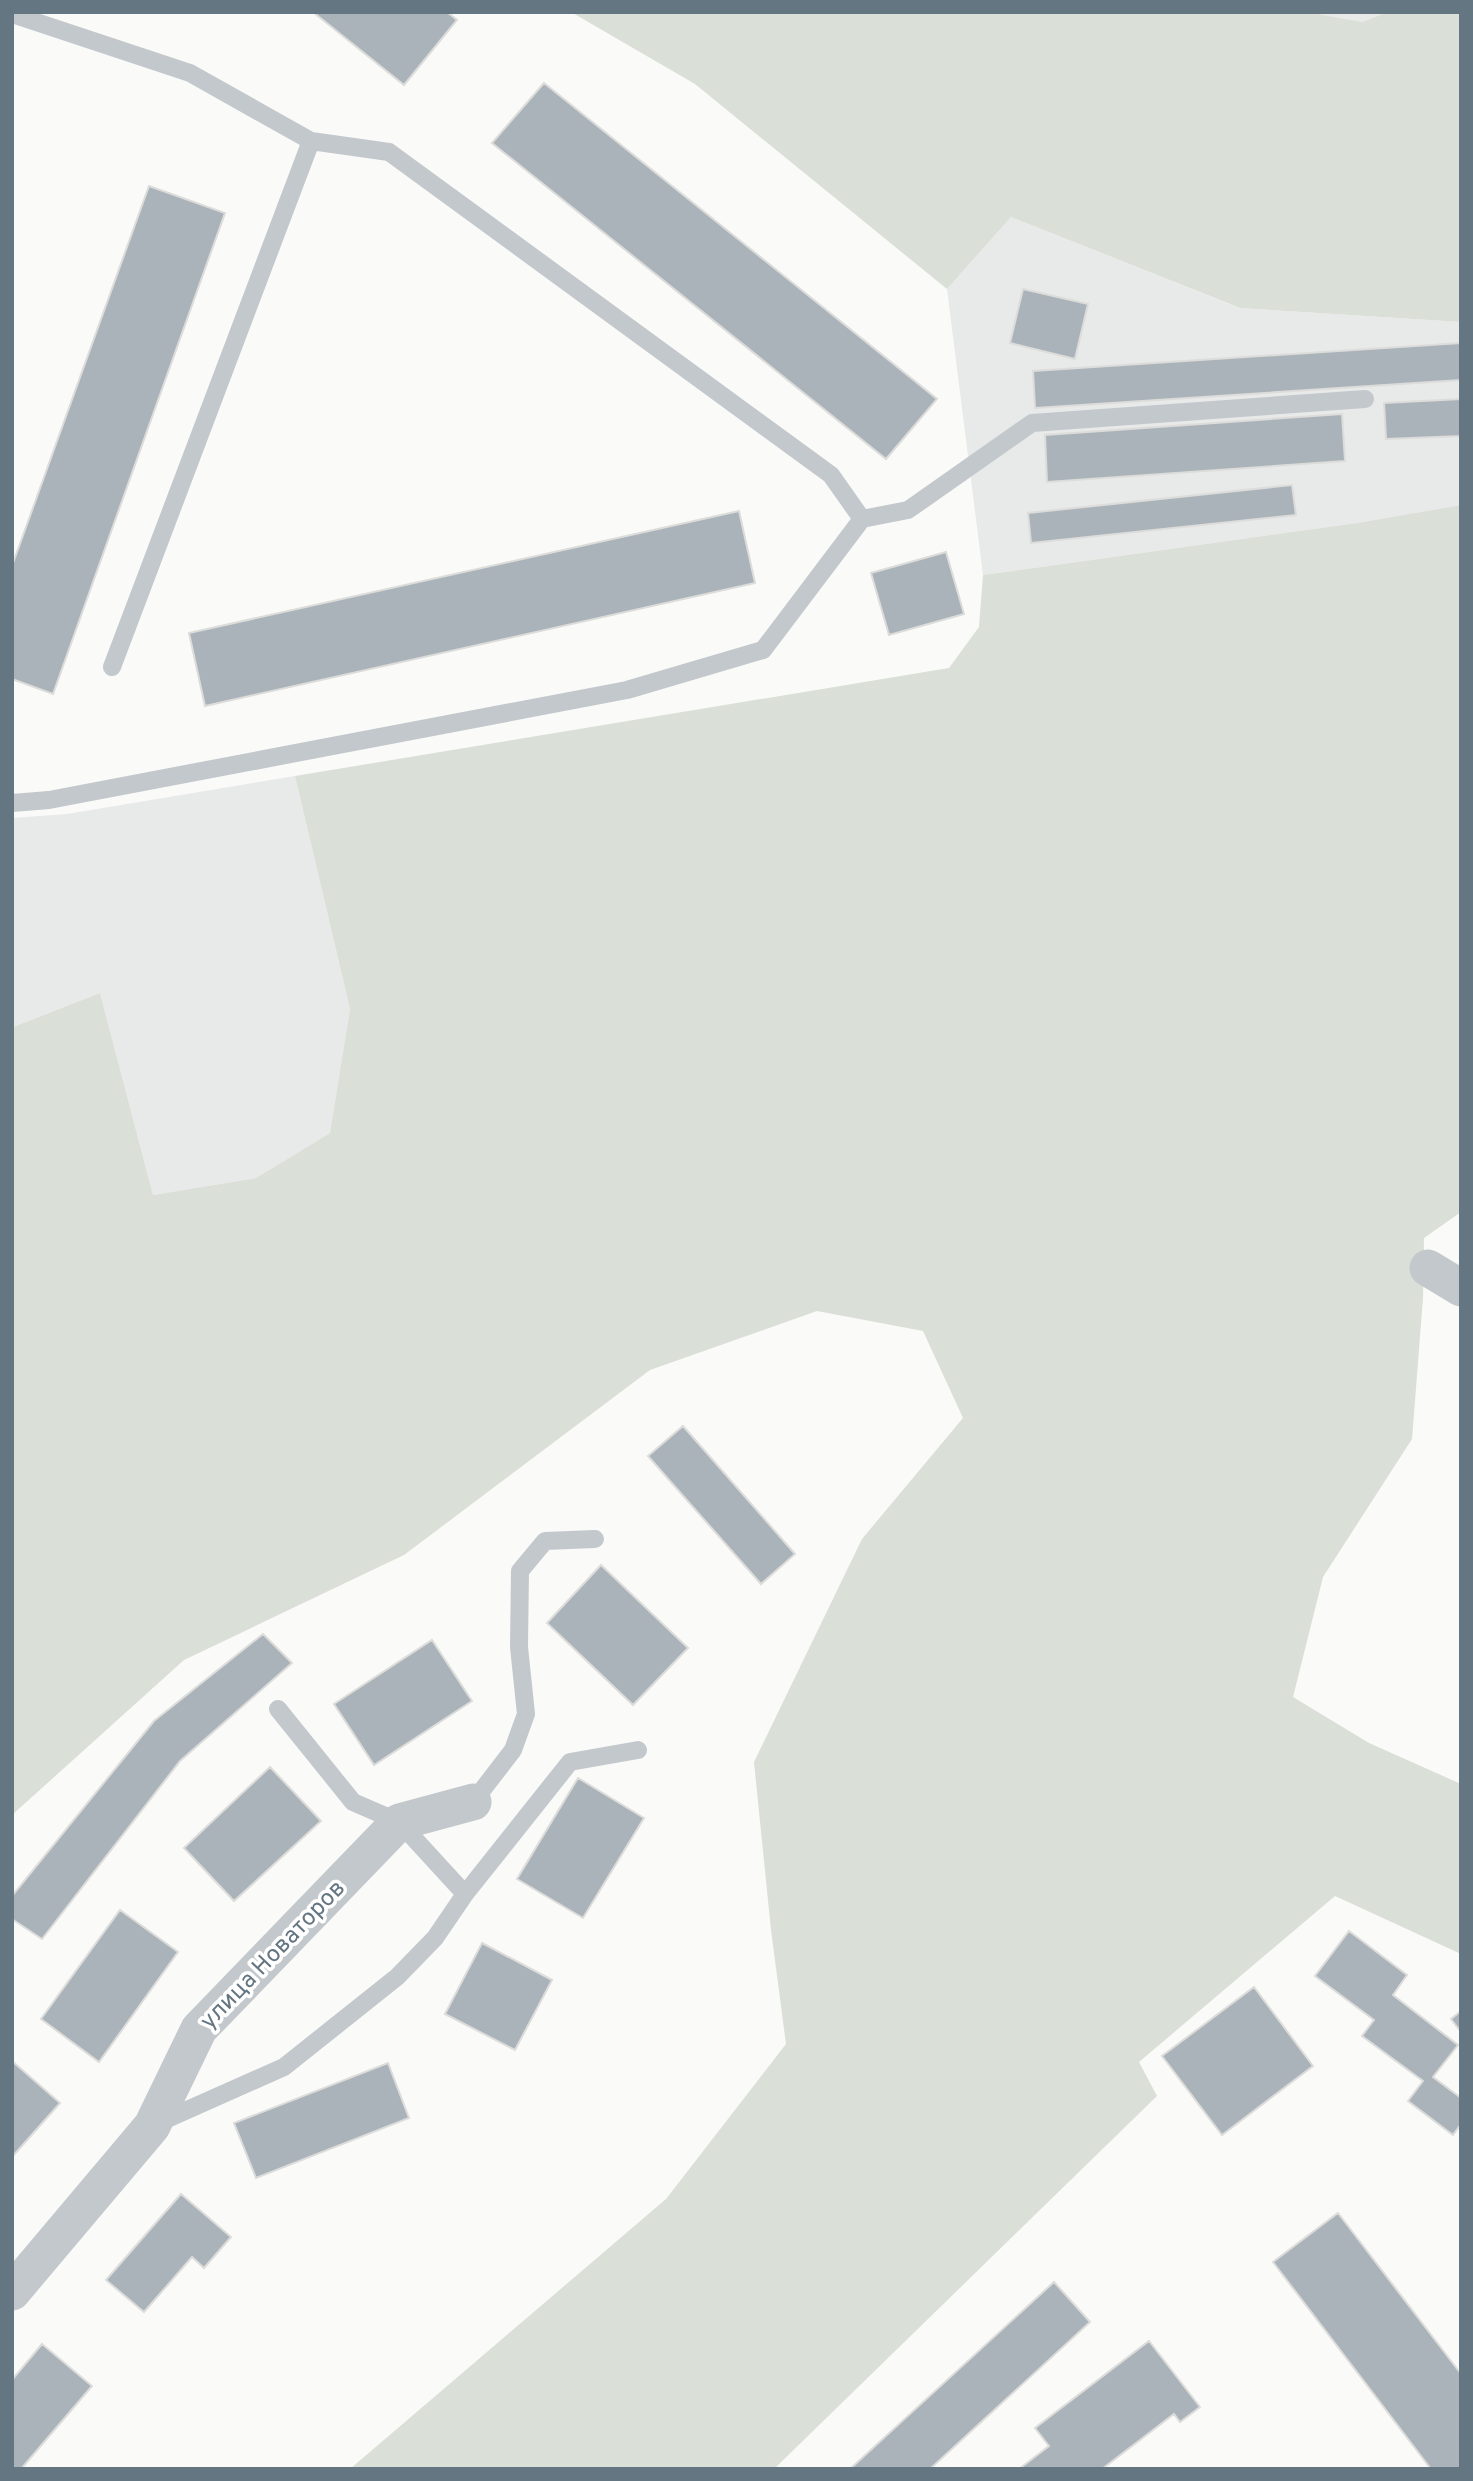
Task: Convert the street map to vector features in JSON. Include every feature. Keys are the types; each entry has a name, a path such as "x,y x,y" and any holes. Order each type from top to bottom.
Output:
{"street":[{"path":"1428,1268 1461,1288"},
{"path":"399,1822 473,1802"},
{"name":"улица Новаторов","path":"12,2292 152,2126 199,2029 399,1822"}],"lane":[{"path":"12,14 190,73 311,141 389,152 831,475 862,519"},
{"path":"112,667 311,141"},
{"path":"12,803 49,800 628,690 763,650 862,519 908,510 1032,423 1365,399"},
{"path":"473,1802 513,1750 526,1714 519,1647 520,1571 545,1541 595,1539"},
{"path":"278,1709 354,1802 399,1822 465,1894"},
{"path":"152,2126 284,2067 397,1977 435,1938 465,1894 570,1762 638,1750"}],"shaded area":[{"path":"571,12 1307,12 1362,22 1388,12 1461,12 1461,322 1240,308 1011,217 947,289 695,84"},
{"path":"1307,12 1388,12 1362,22"},
{"path":"1011,217 1239,308 1461,322 1461,505 1357,523 983,575 947,289"},
{"path":"1461,505 1461,1212 1424,1238 1423,1298 1412,1439 1323,1577 1293,1697 1369,1743 1461,1784 1461,1954 1335,1896 1139,2062 1157,2096 774,2469 350,2469 666,2199 786,2044 754,1762 862,1539 963,1418 923,1331 817,1311 650,1370 404,1555 184,1660 12,1815 13,1027 100,993 153,1195 256,1178 330,1133 350,1009 295,776 949,668 979,627 983,575 1357,523"},
{"path":"295,776 350,1009 330,1133 256,1178 153,1195 100,993 13,1027 12,1040 12,818 67,814"}],"building":[{"path":"313,12 447,12 457,20 404,85"},
{"path":"544,83 937,399 886,459 492,143"},
{"path":"149,186 225,213 53,694 12,679 12,566"},
{"path":"1023,289 1088,304 1075,359 1010,343"},
{"path":"1461,343 1461,380 1035,408 1033,371"},
{"path":"1461,399 1461,436 1386,439 1384,403"},
{"path":"1342,414 1345,461 1047,482 1045,435"},
{"path":"1292,485 1296,515 1031,543 1028,513"},
{"path":"739,511 755,583 205,706 189,633"},
{"path":"946,552 964,614 889,635 871,573"},
{"path":"683,1426 795,1554 761,1584 648,1456"},
{"path":"601,1565 688,1648 633,1705 547,1623"},
{"path":"263,1634 292,1663 180,1761 42,1939 12,1919 12,1896 154,1721"},
{"path":"432,1640 472,1701 374,1765 334,1704"},
{"path":"270,1767 321,1821 234,1901 184,1848"},
{"path":"578,1778 644,1818 583,1918 517,1879"},
{"path":"120,1910 178,1952 99,2062 41,2019"},
{"path":"1349,1931 1407,1975 1393,1995 1458,2045 1433,2077 1461,2098 1461,2124 1453,2135 1408,2101 1423,2081 1362,2036 1374,2020 1315,1976"},
{"path":"482,1943 552,1980 515,2050 445,2014"},
{"path":"1254,1987 1313,2066 1222,2135 1162,2056"},
{"path":"1461,2011 1461,2032 1451,2019"},
{"path":"12,2061 60,2103 12,2157"},
{"path":"388,2063 409,2118 256,2178 234,2123"},
{"path":"181,2194 231,2237 204,2268 192,2257 144,2312 106,2280"},
{"path":"1338,2213 1461,2374 1461,2469 1431,2469 1273,2262"},
{"path":"1054,2282 1090,2322 930,2469 850,2469"},
{"path":"1149,2341 1200,2407 1180,2422 1174,2414 1102,2469 1019,2469 1049,2446 1035,2428"},
{"path":"42,2344 92,2386 21,2469 12,2469 12,2380"}]}
